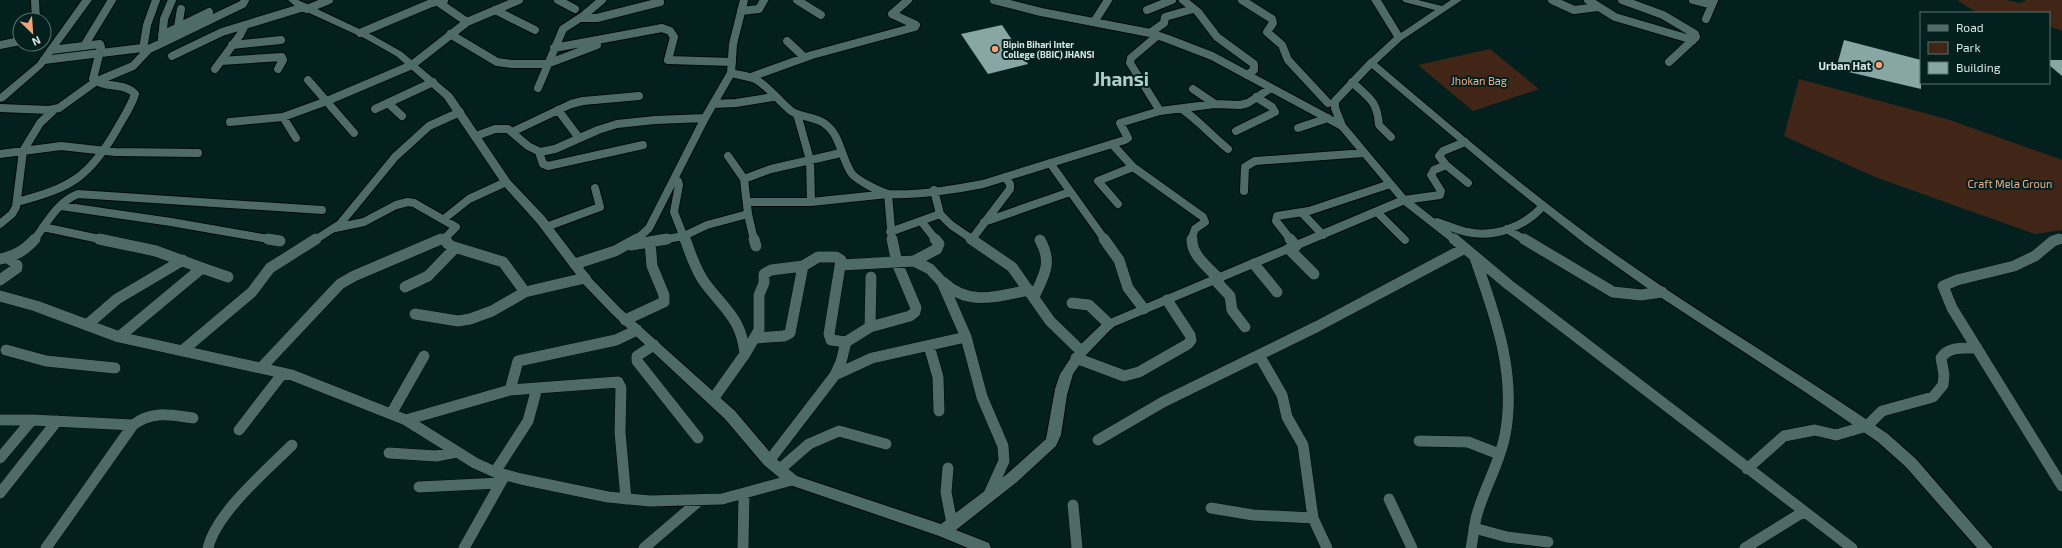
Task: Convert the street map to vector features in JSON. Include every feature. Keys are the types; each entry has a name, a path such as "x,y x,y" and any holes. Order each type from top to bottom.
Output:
{"street":[{"path":"35,0 36,12"},
{"path":"52,49 87,0"},
{"path":"84,46 112,0"},
{"path":"0,108 54,109 64,106 96,82 133,66 145,49 146,25 156,0"},
{"path":"162,44 164,19 172,0"},
{"path":"44,60 145,49 162,44 243,4 246,1 244,0"},
{"path":"172,56 222,32 301,5 329,0"},
{"path":"230,122 283,117 328,101 412,64 467,22 519,0"},
{"path":"558,0 575,9"},
{"path":"538,88 563,29 580,18 602,0"},
{"path":"575,264 628,245 643,236 649,228 705,118 731,73 733,44 744,0"},
{"path":"741,11 757,10 764,0"},
{"path":"797,0 820,15"},
{"path":"751,77 804,57 915,27 914,22 896,17 892,14 908,0"},
{"path":"994,0 1042,12 1154,34 1212,56 1342,126"},
{"path":"1094,22 1108,0"},
{"path":"1147,10 1172,0"},
{"path":"1183,0 1202,17 1212,32 1254,64 1254,70 1247,75"},
{"path":"1242,0 1272,19 1273,23 1267,32 1282,45 1288,60 1332,102 1342,126 1404,200 1509,285 1803,512 1852,548"},
{"path":"1376,0 1399,38"},
{"path":"1407,0 1442,9"},
{"path":"1310,109 1332,102 1371,63 1399,38 1458,0"},
{"path":"1552,0 1571,11 1580,11 1598,7"},
{"path":"1588,0 1614,17 1693,40"},
{"path":"1622,0 1663,15 1692,31 1696,37 1669,62"},
{"path":"1693,0 1713,3 1706,19"},
{"path":"360,33 442,1 467,22"},
{"path":"580,18 597,18 660,2"},
{"path":"301,5 360,33 399,54 448,96 506,182 546,227 585,278 625,320 730,415 769,461 779,470 792,480 947,527 984,548"},
{"path":"178,27 182,9"},
{"path":"1160,111 1130,63 1131,58 1164,24 1165,17 1193,9"},
{"path":"495,10 535,30"},
{"path":"162,35 209,12"},
{"path":"215,69 240,35 245,25"},
{"path":"554,48 658,28 666,29 672,33 674,37 668,60 732,62"},
{"path":"450,34 497,62 512,64 548,64 619,36"},
{"path":"232,45 281,40"},
{"path":"787,40 804,57"},
{"path":"0,45 12,43"},
{"path":"17,202 48,194 68,186 98,161 105,151 135,94 130,89 96,82 93,79 102,47 100,44 52,50"},
{"path":"2,97 26,78 44,60 50,52"},
{"path":"221,61 282,57 283,60 278,69"},
{"path":"1371,63 1464,142 1543,206 1662,292 1867,426 1895,447 1986,548"},
{"path":"731,73 751,77 773,97 797,114 814,118 826,124 838,140 841,153 853,175 879,191 888,194"},
{"path":"308,80 328,101 354,133"},
{"path":"375,109 433,82"},
{"path":"1352,82 1374,102 1378,110 1378,121 1391,137"},
{"path":"747,202 811,202 964,188 1005,177 1128,138 1120,123 1123,121 1160,111 1214,104 1240,105 1248,103 1271,88"},
{"path":"1193,89 1214,104"},
{"path":"512,132 583,100 639,96"},
{"path":"713,104 736,104 773,97"},
{"path":"1236,131 1275,112 1272,107 1256,98"},
{"path":"388,103 402,116"},
{"path":"0,224 12,214 17,202 23,151 40,123 54,109"},
{"path":"1182,109 1200,122 1210,135 1228,149"},
{"path":"558,110 579,138"},
{"path":"182,351 252,292 270,268 335,228 348,217 395,157 429,126 460,112"},
{"path":"797,114 810,160 811,202"},
{"path":"283,117 296,138"},
{"path":"539,152 555,149 604,128 625,123 646,120 705,118"},
{"path":"1298,128 1328,118"},
{"path":"476,136 502,128 512,132 539,152 543,164 548,166 643,145"},
{"path":"1464,142 1440,153 1441,160 1468,183"},
{"path":"1112,144 1133,167 1203,217 1205,222 1196,227 1192,235 1193,250 1230,296 1232,310 1245,327"},
{"path":"0,154 61,146 105,151 198,153"},
{"path":"744,179 771,169 841,153"},
{"path":"1244,191 1245,167 1255,161 1265,159 1364,153"},
{"path":"728,156 744,179 748,214 756,246"},
{"path":"1050,163 1119,260 1128,288 1144,309"},
{"path":"947,527 1012,478 1051,442 1054,435 1063,384 1079,355 1109,324 1404,200 1440,195 1441,192 1430,176 1430,173 1432,170 1446,165"},
{"path":"1118,204 1098,181 1133,167"},
{"path":"972,238 1010,189 1010,184 1005,177"},
{"path":"674,178 678,181 680,187 673,205 677,221 696,268 705,283 732,314 743,337 745,354"},
{"path":"444,219 469,199 506,182"},
{"path":"1314,274 1292,248 1276,218 1281,215 1302,213 1390,184"},
{"path":"546,227 600,207 595,188"},
{"path":"934,190 940,214 952,225 1012,267 1050,321 1079,355 1124,376 1138,372 1188,344 1191,340 1190,335 1167,300"},
{"path":"984,222 1070,192"},
{"path":"4,258 32,243 43,228 46,221 70,197 78,194 322,210"},
{"path":"713,399 741,362 756,338 760,323 759,295 764,283 764,274 771,270 803,266 822,257 839,258 841,260 829,334 831,340 835,342 846,342 870,326 910,316 915,312 916,308 897,263 890,232 888,194"},
{"path":"262,368 340,284 354,276 446,237 456,227 444,219 409,202 397,205 357,224 335,228"},
{"path":"61,206 171,222 280,241"},
{"path":"1431,221 1473,233 1484,234 1507,229 1528,221 1543,206"},
{"path":"1377,212 1405,240"},
{"path":"1302,213 1323,235"},
{"path":"628,245 684,236 707,225 748,214"},
{"path":"890,232 940,214"},
{"path":"841,266 914,261 937,249 939,244 921,221"},
{"path":"43,228 156,251 228,277"},
{"path":"1507,229 1613,292 1641,295 1662,292"},
{"path":"446,237 447,243 455,248 503,262 525,292"},
{"path":"2062,238 2053,241 2035,256 2014,266 1952,282 1944,286 1952,308 2062,486"},
{"path":"1032,294 1048,263 1047,250 1040,240"},
{"path":"625,320 664,302 664,295 652,266 650,242"},
{"path":"405,287 428,276 455,248"},
{"path":"1098,440 1164,402 1259,355 1465,248"},
{"path":"1471,548 1474,528 1499,454 1507,425 1507,366 1497,319 1474,256"},
{"path":"0,280 17,268 17,266 4,258"},
{"path":"88,324 117,299 183,260"},
{"path":"914,261 930,269 942,282 961,296 979,298 1032,294"},
{"path":"1254,264 1278,292"},
{"path":"756,338 784,336 790,332 803,266"},
{"path":"119,337 202,268"},
{"path":"870,326 871,277"},
{"path":"415,314 458,321 470,319 492,311 525,292 585,278"},
{"path":"942,282 966,338 982,397 1003,446 1004,461 989,494"},
{"path":"0,296 36,306 88,324 119,337 283,373 406,420 457,452 500,476"},
{"path":"1072,303 1081,302 1091,306 1109,324"},
{"path":"510,390 515,367 518,361 616,340 637,330"},
{"path":"835,375 872,358 966,338"},
{"path":"769,461 835,375 841,362 846,342"},
{"path":"654,345 637,356 637,361 698,438"},
{"path":"929,346 938,377 939,411"},
{"path":"1747,469 1784,436 1815,430 1836,435 1867,426 1882,411 1933,397 1940,393 1944,380 1943,354 1949,350 1977,348"},
{"path":"2,351 56,364 115,368"},
{"path":"1259,355 1282,395 1287,417 1303,445 1313,518 1327,548"},
{"path":"391,414 424,356"},
{"path":"239,430 283,373"},
{"path":"406,420 468,400 510,390 613,382 620,384 620,432 626,499"},
{"path":"464,548 514,445 528,421 537,388"},
{"path":"46,548 133,426 141,418 152,414 193,418"},
{"path":"0,420 32,420 133,426"},
{"path":"0,458 32,420"},
{"path":"0,492 57,422"},
{"path":"779,470 809,444 840,431 886,444"},
{"path":"1419,441 1468,442 1499,454"},
{"path":"208,548 211,535 223,516 292,445"},
{"path":"388,453 436,456 457,452"},
{"path":"947,527 946,492 948,468"},
{"path":"419,487 500,476 626,499 650,501 722,499 792,480"},
{"path":"743,548 744,494"},
{"path":"1389,499 1412,548"},
{"path":"644,548 700,500"},
{"path":"1073,505 1077,548"},
{"path":"1211,508 1254,515 1313,518"},
{"path":"1745,548 1803,512"},
{"path":"1474,528 1507,537 1548,542"}],"green space":[{"path":"1957,0 2006,0 2019,3 2027,0 2062,0 2062,31 2050,26 2050,12 1975,12"},
{"name":"Jhokan Bag","path":"1490,49 1539,89 1473,111 1418,65"},
{"name":"Craft Mela Groun","path":"1799,79 1950,120 2062,160 2062,230 2035,234 1875,177 1784,136"}],"building":[{"name":"Bipin Bihari Inter College (BBIC) JHANSI","path":"1002,25 1028,64 988,74 961,34"},
{"name":"Urban Hat","path":"1844,40 1920,60 1921,89 1836,69"},
{"path":"2050,60 2062,60 2062,76 2050,66"}],"place":[{"name":"Bipin Bihari Inter College (BBIC) JHANSI","path":"995,49"},
{"name":"Urban Hat","path":"1879,65"}],"district":[{"name":"Jhansi","path":"1121,78"}]}
